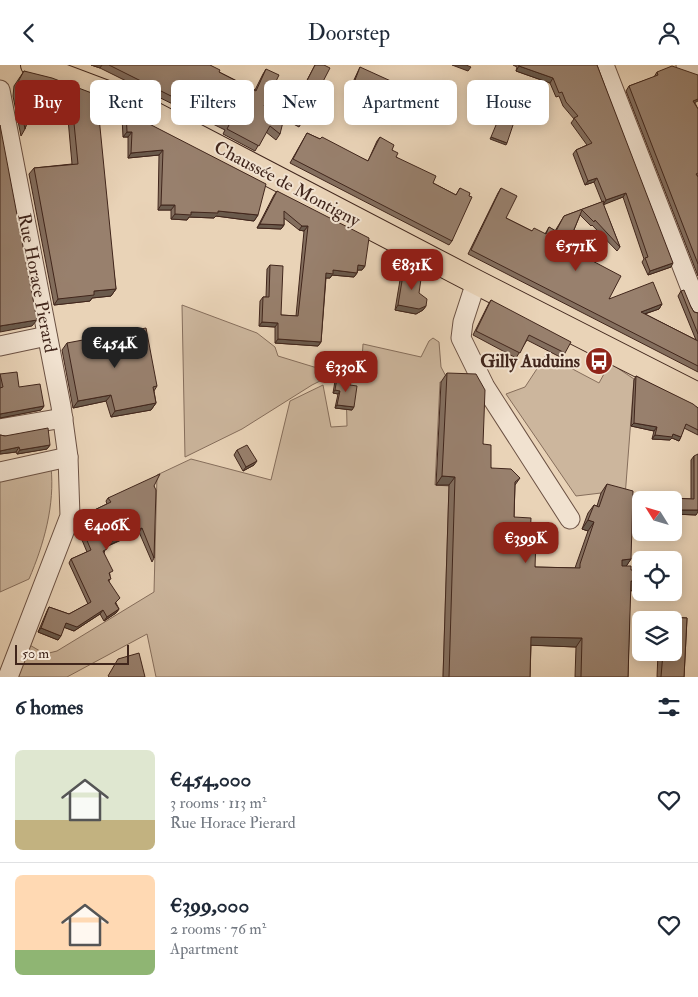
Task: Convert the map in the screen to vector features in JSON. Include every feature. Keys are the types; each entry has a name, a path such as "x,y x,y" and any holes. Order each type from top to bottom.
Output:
{"main road":[{"name":"Chaussée de Montigny","path":"32,65 131,103 698,395"}],"street":[{"path":"604,65 698,307"},
{"path":"686,65 698,69"},
{"name":"Rue Horace Pierard","path":"0,90 63,418 68,457 70,516 8,677"},
{"path":"476,282 463,322 462,338 486,387 570,519"},
{"path":"0,346 47,336"},
{"path":"0,429 63,418"},
{"path":"0,472 68,457"}],"shaded area":[{"path":"182,305 257,333 275,347 278,356 314,367 344,369 312,385 242,429 185,457"},
{"path":"433,338 439,342 441,367 449,382 440,382 435,485 449,486 443,677 156,677 147,634 67,677 17,677 28,644 45,654 57,651 154,592 157,475 191,459 271,480 290,401 323,385 331,427 347,426 346,383 350,366 362,360 363,344 421,357 429,341"},
{"path":"546,355 599,383 610,363 634,379 625,497 601,493 576,496 506,394 525,387"},
{"path":"51,467 50,510 44,538 29,579 0,592 0,479"}],"building":[{"path":"109,65 210,65 235,80 171,80 171,96 161,91 161,80 139,80"},
{"path":"315,65 324,65 330,68 324,80 307,80"},
{"path":"519,65 597,65 673,263 650,271 645,258 648,257 626,193 606,200 597,178 588,181 576,150 592,143 574,118 578,116 566,102 562,92 559,93 553,78"},
{"path":"672,66 698,75 698,99 693,101 698,109 698,173 696,174 698,177 698,264 629,86 658,75 657,72"},
{"path":"360,67 389,80 355,80"},
{"path":"266,69 279,75 277,80 264,80 264,125 282,125 280,134 270,126 259,146 227,129 229,125 254,125 254,90 256,91"},
{"path":"24,71 57,80 19,80"},
{"path":"80,89 90,92 90,125 100,125 116,289 94,291 94,295 58,299 34,168 78,164 74,125 80,125"},
{"path":"0,125 37,320 0,326"},
{"path":"127,125 151,125 266,184 258,215 218,211 218,213 191,212 191,215 175,214 175,205 161,205 163,150 131,153 132,132 127,132"},
{"path":"496,125 513,125 507,143 491,137"},
{"path":"307,133 320,139 322,137 368,161 380,137 394,145 392,150 398,153 396,157 436,176 433,183 456,195 460,188 470,193 469,196 472,197 452,241 293,159"},
{"path":"501,188 517,196 506,218 532,231 534,228 546,234 549,227 556,231 564,216 604,201 603,203 620,247 595,220 594,222 582,210 571,237 584,243 581,249 588,252 585,257 621,276 609,299 653,282 662,304 641,312 698,341 698,366 471,250"},
{"path":"277,191 369,238 365,266 358,265 357,273 333,270 333,274 326,273 321,342 278,339 278,323 262,322 263,297 269,297 270,265 283,266 281,315 298,316 308,226 302,226 284,211 284,225 260,224"},
{"path":"404,269 422,272 419,293 427,299 426,306 419,309 398,305"},
{"path":"684,290 694,312 698,313 698,334 681,291"},
{"path":"491,300 571,342 565,353 529,335 520,353 476,331"},
{"path":"146,328 157,386 153,387 156,403 115,411 111,395 78,401 67,343"},
{"path":"17,372 19,387 40,384 44,406 0,414 0,388 3,387 0,374"},
{"path":"447,373 476,374 485,390 483,444 491,445 491,468 511,469 520,478 515,482 514,517 531,518 530,539 536,540 535,567 580,568 594,522 588,520 594,505 599,507 607,484 633,491 631,559 622,560 622,566 631,566 632,570 628,677 581,677 582,638 531,637 530,677 449,677 455,477 442,476"},
{"path":"636,376 698,408 698,430 686,424 681,437 673,434 672,437 655,435 657,427 634,423"},
{"path":"337,378 351,380 350,385 357,386 354,407 337,405 340,391 335,390"},
{"path":"48,428 50,445 20,450 19,447 0,451 0,435 5,436"},
{"path":"247,445 257,461 246,467 237,450"},
{"path":"698,454 698,510 682,510 682,499 694,499 694,456"},
{"path":"160,474 154,486 156,490 154,558 142,528 105,544 107,549 103,551 113,571 109,573 111,579 108,580 120,598 115,603 119,609 107,617 103,610 77,627 66,623 61,636 41,628 49,607 69,614 91,602 71,559 91,550 80,524 84,515 111,502 108,498"},
{"path":"682,618 687,618 684,677 661,677 662,661 682,661"},
{"path":"139,653 145,677 108,676 118,659"}],"place":[{"name":"Gilly Auduins","path":"599,361"}]}
